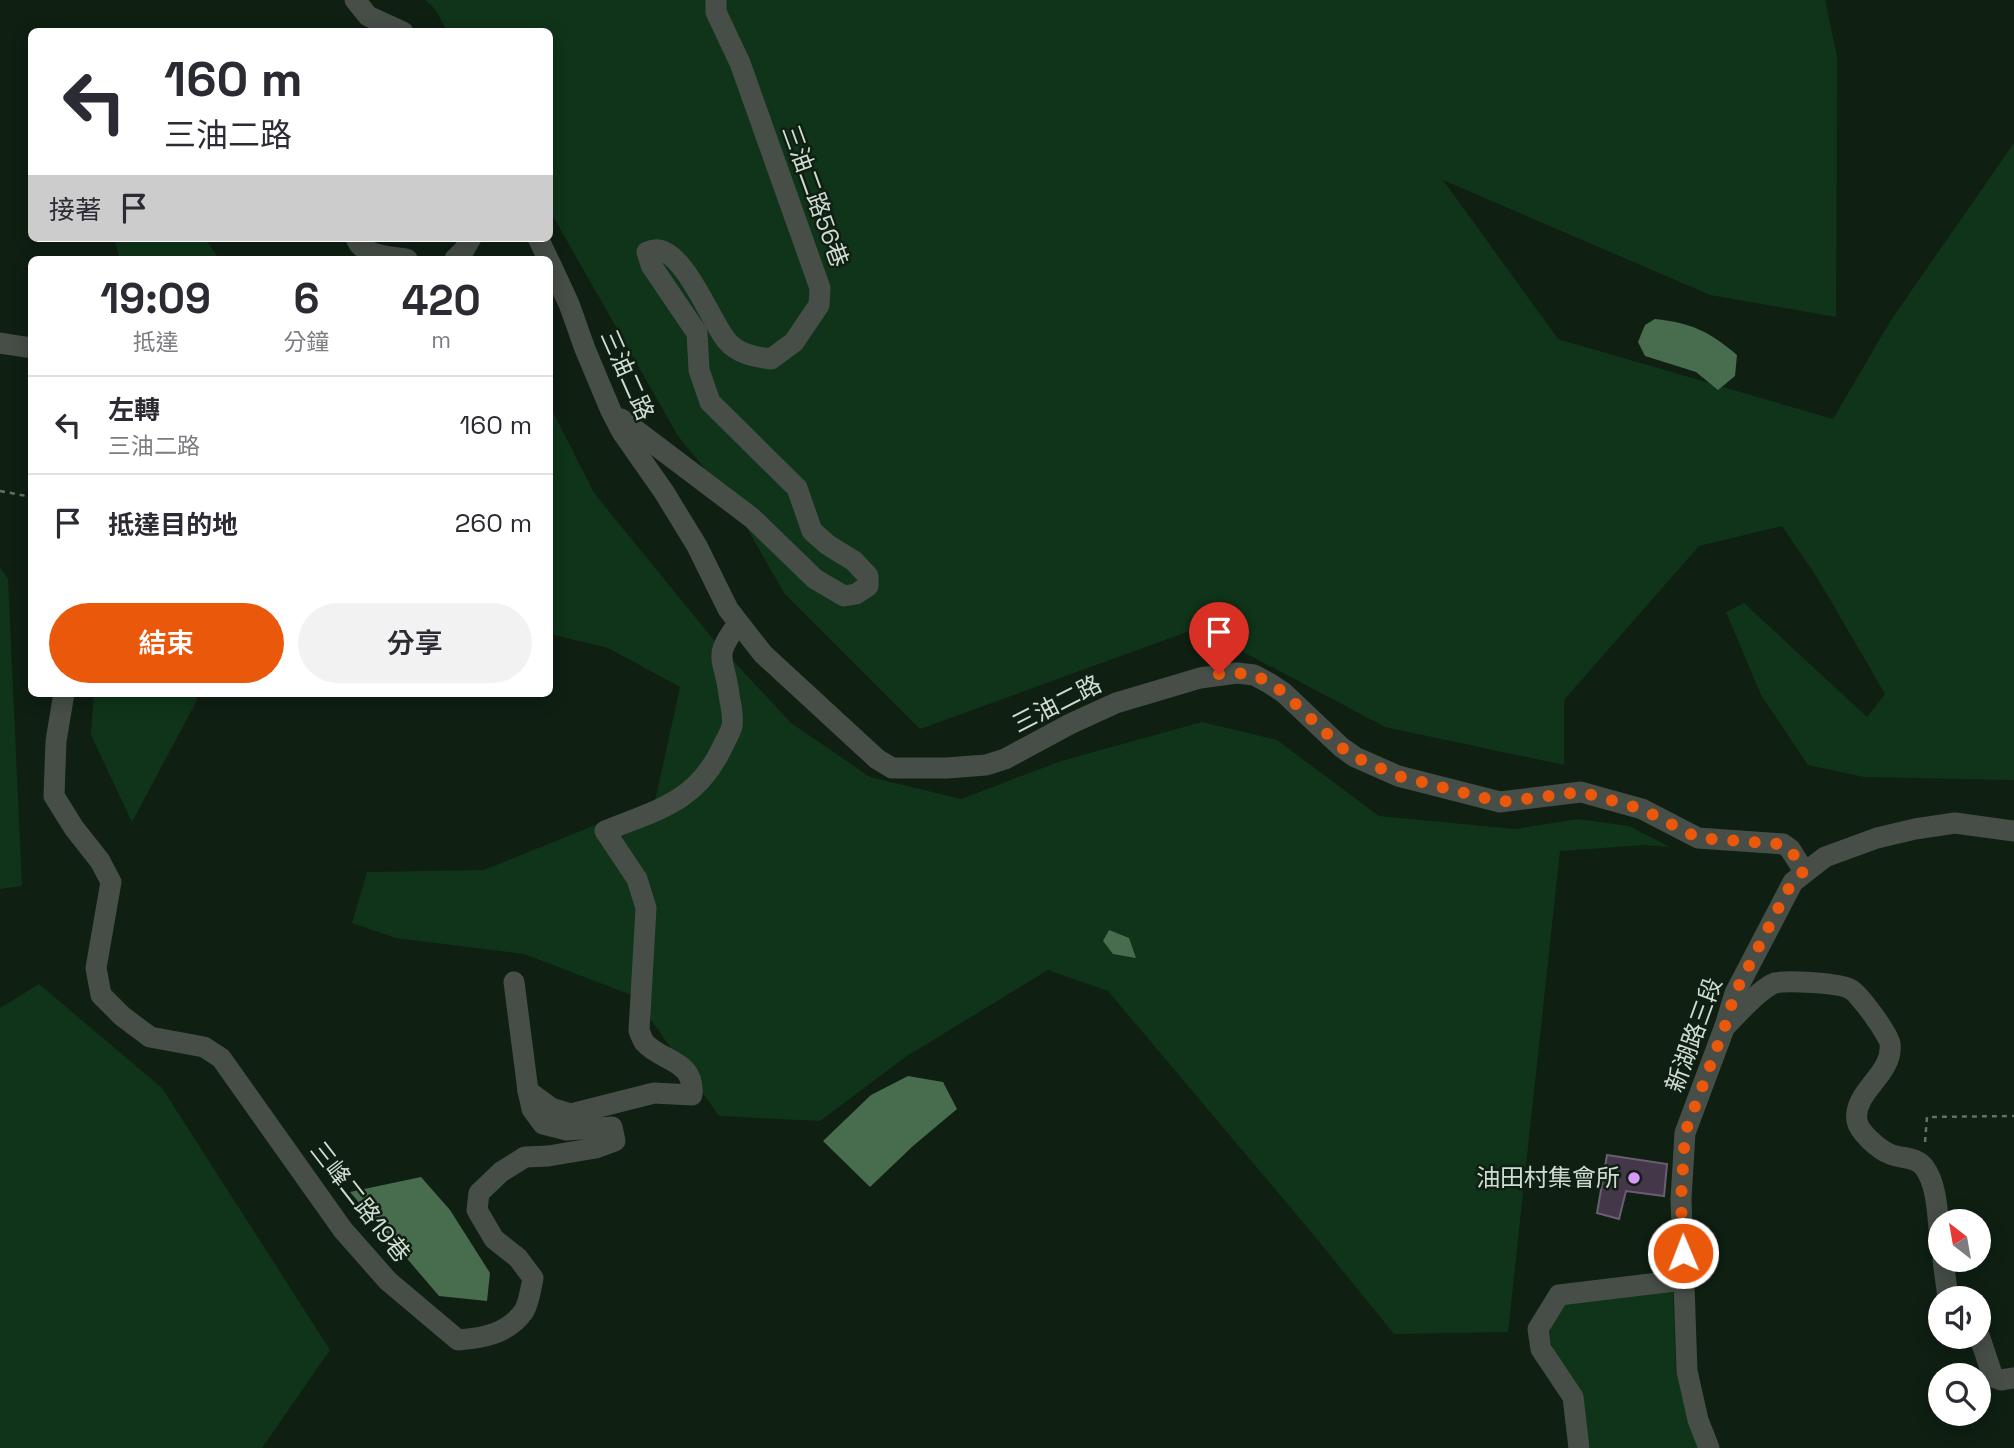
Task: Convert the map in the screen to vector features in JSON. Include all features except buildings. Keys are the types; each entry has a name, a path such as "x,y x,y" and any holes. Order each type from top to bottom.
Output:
{"street":[{"path":"355,0 368,16 394,28"},
{"name":"三油二路56巷","path":"611,411 752,518 814,579 844,596 856,594 868,586 869,576 854,561 812,531 797,488 710,402 699,369 697,333 651,265 647,252 652,249 666,250 680,263 728,342 749,356 771,359 794,342 819,305 820,288 740,63 716,12 716,0"},
{"path":"358,242 366,252 389,256"},
{"path":"458,256 469,242"},
{"name":"三油二路","path":"553,270 611,411 697,546 719,594 738,624 763,654 877,759 892,768 986,765 1005,759 1116,703 1200,678 1237,673 1254,675 1269,682 1341,747 1355,757 1390,773 1500,802 1581,792 1642,809 1698,838 1783,844 1790,849 1804,871"},
{"path":"0,343 28,347"},
{"path":"513,982 528,1091 551,1108 571,1114 654,1093 692,1095 693,1084 687,1072 644,1042 639,1031 646,908 637,878 605,831 670,804 696,788 710,771 732,726 728,689 721,660 722,645 738,624"},
{"name":"三峰二路19巷","path":"63,697 56,741 54,796 100,862 111,883 96,968 102,995 122,1016 150,1037 204,1047 220,1058 343,1230 388,1281 458,1340 488,1337 509,1326 525,1310 533,1278 518,1258 494,1239 477,1210 479,1193 501,1172 525,1157 596,1148 615,1140 612,1127 567,1130 543,1124 533,1109 528,1091"},
{"name":"新湖路三段","path":"1709,1448 1698,1420 1687,1371 1681,1199 1685,1133 1735,993 1793,881 1825,857 1877,838 1955,823 2014,831"},
{"path":"1725,1026 1748,1003 1776,983 1827,984 1851,989 1864,1002 1891,1042 1889,1059 1857,1107 1857,1122 1867,1136 1889,1154 1906,1157 1923,1165 1931,1181 1935,1209"},
{"path":"1579,1448 1573,1397 1541,1349 1538,1329 1559,1295 1683,1280"},
{"path":"1984,1349 1993,1377 2001,1380 2014,1378"}],"path":[{"path":"0,491 28,496"},
{"path":"1923,1165 1927,1117 2014,1116"}],"shaded area":[{"path":"425,0 1825,0 1837,56 1836,317 1710,295 1443,180 1558,339 1833,419 1891,320 2014,143 2014,780 1864,777 1808,765 1761,695 1726,612 1744,603 1867,717 1885,694 1818,579 1782,526 1699,546 1564,700 1564,765 1385,727 1198,628 920,729 784,593 734,505 678,436 553,216 553,28 445,28 435,9"},
{"path":"115,242 208,242 217,256 119,256"},
{"path":"1655,319 1690,326 1718,340 1737,355 1735,376 1718,390 1696,372 1645,356 1638,342 1645,325"},
{"path":"553,412 594,493 713,639 791,723 870,777 961,799 1061,761 1202,722 1277,740 1379,816 1515,829 1578,819 1629,826 1670,847 1644,845 1560,851 1508,1332 1394,1334 1108,991 1048,970 907,1056 820,1121 719,1116 634,996 524,954 396,938 352,923 367,872 484,870 655,801 680,687 608,648 553,635"},
{"path":"0,568 8,579 22,886 0,889"},
{"path":"94,697 197,697 132,822 91,735"},
{"path":"1109,930 1129,938 1136,958 1113,954 1103,941"},
{"path":"39,984 162,1088 330,1350 262,1448 0,1448 0,1008"},
{"path":"908,1076 943,1082 957,1109 870,1187 823,1141 871,1095"},
{"path":"421,1177 450,1210 490,1273 487,1301 439,1296 350,1192"},
{"path":"1673,1289 1676,1371 1694,1437 1700,1448 1590,1448 1581,1395 1554,1355 1548,1327 1564,1299"}],"place":[{"name":"油田村集會所","path":"1634,1178"}],"route":[{"path":"1219,674 1254,675 1269,682 1341,747 1355,757 1398,776 1500,802 1581,792 1642,809 1698,838 1783,844 1790,849 1804,871 1793,881 1735,993 1685,1133 1681,1199 1683,1253"}]}
